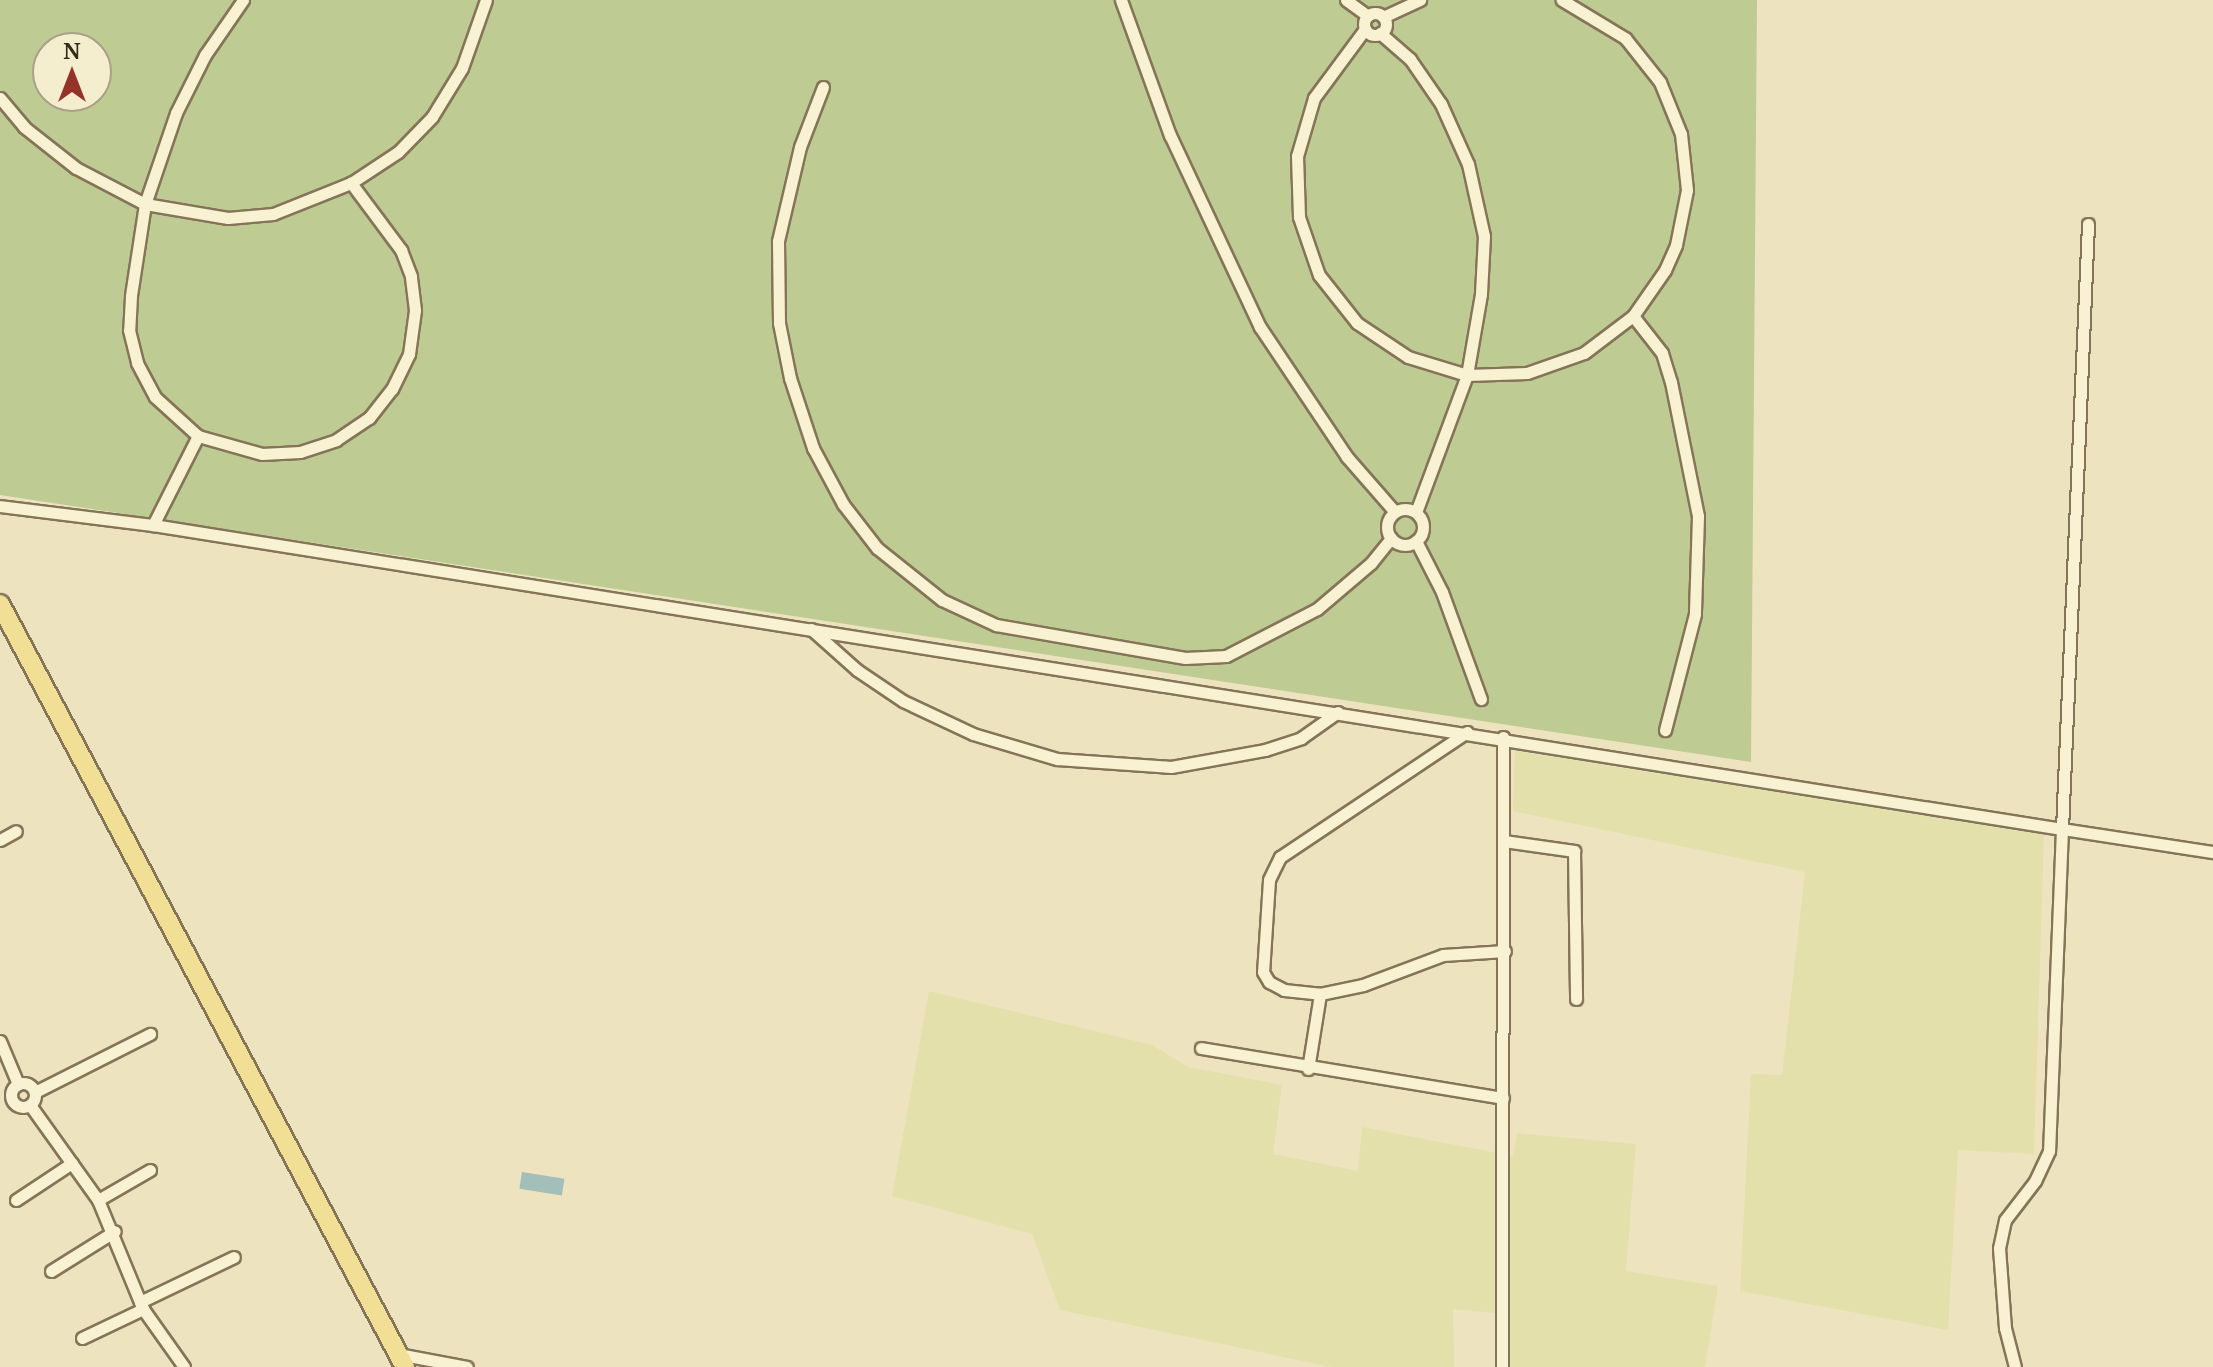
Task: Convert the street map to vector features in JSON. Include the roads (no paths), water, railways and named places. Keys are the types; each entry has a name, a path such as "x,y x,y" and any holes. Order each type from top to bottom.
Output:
{"main road":[{"path":"0,604 401,1361"}],"street":[{"path":"243,0 205,55 176,113 145,204 129,330 137,363 155,397 198,436 262,454 300,452 336,440 369,418 392,389 409,354 415,310 411,276 401,250 351,183"},
{"path":"0,98 24,127 76,168 145,204 228,218 273,214 351,183 398,152 432,117 462,68 486,0"},
{"path":"1121,0 1170,135 1260,327 1347,457 1395,512 1416,512"},
{"path":"1346,0 1366,22 1410,59 1441,104 1479,206 1484,269 1467,375 1416,512"},
{"path":"1420,0 1366,22 1329,71 1303,126 1295,187 1307,247 1336,300 1381,342 1437,368 1467,375 1512,374 1557,365 1610,336 1633,316 1658,282 1676,245 1687,190 1681,134 1672,107 1644,59 1603,21 1562,0"},
{"path":"1380,33 1383,17"},
{"path":"823,87 800,147 778,241 779,323 790,378 813,448 843,504 877,548 942,600 996,625 1185,658 1226,656 1317,609 1371,563 1391,538"},
{"path":"2015,1367 2005,1328 1999,1248 2005,1220 2035,1181 2049,1151 2088,224"},
{"path":"1633,316 1662,353 1687,443 1698,516 1695,614 1665,730"},
{"path":"153,525 198,436"},
{"path":"0,506 153,525 2213,852"},
{"path":"1391,538 1388,524 1395,512"},
{"path":"1391,538 1406,545 1416,541 1423,524 1416,512"},
{"path":"1416,541 1442,592 1481,699"},
{"path":"811,628 857,670 903,701 973,734 1057,759 1171,767 1265,750 1301,738 1338,712"},
{"path":"1467,732 1295,842 1272,868 1263,972 1284,990 1320,994 1363,985 1443,955 1505,951"},
{"path":"1502,1367 1503,737"},
{"path":"0,840 16,831"},
{"path":"1504,841 1574,851 1576,999"},
{"path":"1308,1069 1320,994"},
{"path":"30,1105 35,1092 150,1034"},
{"path":"0,1041 18,1084"},
{"path":"1201,1048 1308,1069 1503,1098"},
{"path":"14,1103 12,1090 18,1084 28,1084 35,1092"},
{"path":"0,1110 14,1103 30,1105 72,1163 115,1231 142,1305 184,1367"},
{"path":"16,1200 72,1163"},
{"path":"98,1200 150,1170"},
{"path":"51,1271 115,1231"},
{"path":"82,1338 234,1257"},
{"path":"401,1361 467,1367"}],"water":[{"path":"522,1172 564,1179 562,1196 519,1189"}]}
